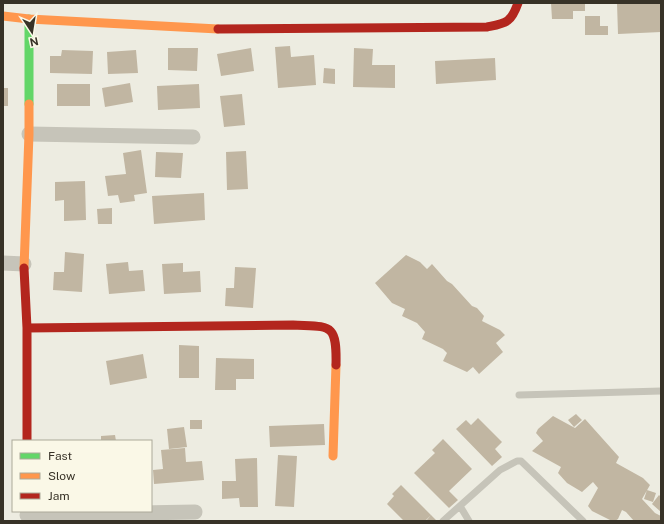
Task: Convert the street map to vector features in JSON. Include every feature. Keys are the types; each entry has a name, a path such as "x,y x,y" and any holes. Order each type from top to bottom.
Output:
{"street":[{"path":"3,16 29,19 224,29 487,27 506,22 515,15 518,3"},
{"path":"27,440 27,328 24,264 29,134 29,19"},
{"path":"29,134 194,137"},
{"path":"3,263 24,264"},
{"path":"27,328 322,326 330,330 334,339 336,353 333,456"},
{"path":"27,516 195,512"}],"lane":[{"path":"519,395 661,391"},
{"path":"443,521 500,470 517,461 521,461 583,521"},
{"path":"460,506 469,521"}],"building":[{"path":"551,3 585,3 585,11 573,11 573,19 552,19"},
{"path":"617,3 661,3 661,32 618,34"},
{"path":"585,16 600,16 600,26 608,26 608,35 585,35"},
{"path":"290,46 291,57 314,55 316,85 278,88 275,47"},
{"path":"168,48 198,48 197,71 168,70"},
{"path":"251,48 254,71 221,76 217,54"},
{"path":"354,48 373,49 372,65 395,65 395,88 353,87"},
{"path":"62,50 93,51 92,74 50,73 50,56 61,56"},
{"path":"136,50 138,73 108,74 107,52"},
{"path":"495,58 496,80 436,84 435,61"},
{"path":"324,68 335,69 335,84 323,83"},
{"path":"130,83 133,102 105,107 102,88"},
{"path":"57,84 90,84 90,106 57,106"},
{"path":"199,84 200,108 158,110 157,86"},
{"path":"3,88 8,88 8,106 3,106"},
{"path":"242,94 245,125 224,127 220,96"},
{"path":"141,150 147,193 134,195 135,201 120,203 118,195 108,196 105,176 126,174 123,153"},
{"path":"246,151 248,189 227,190 226,152"},
{"path":"156,152 183,153 181,178 155,177"},
{"path":"85,181 86,220 64,221 64,200 55,201 55,182"},
{"path":"204,193 205,220 154,224 152,196"},
{"path":"112,208 112,224 98,224 97,209"},
{"path":"65,252 84,254 82,292 53,290 54,272 64,272"},
{"path":"406,255 420,262 427,269 432,264 472,306 477,308 484,316 482,321 500,330 505,335 496,343 503,352 479,374 473,367 467,372 443,361 447,353 443,349 422,339 425,332 417,323 402,316 405,309 392,303 375,283"},
{"path":"128,262 129,271 143,270 145,291 109,294 106,264"},
{"path":"183,263 183,272 200,271 201,292 164,294 162,264"},
{"path":"235,267 256,268 253,308 225,306 226,288 234,288"},
{"path":"179,345 199,346 199,378 179,378"},
{"path":"143,354 147,378 110,385 106,361"},
{"path":"216,358 254,359 254,379 236,379 236,390 215,390"},
{"path":"576,414 582,420 574,427 568,420"},
{"path":"553,416 575,428 585,419 619,457 616,463 643,478 650,485 642,499 655,513 661,516 661,521 634,521 626,512 622,510 618,519 612,521 592,511 588,506 598,488 593,482 582,492 567,483 558,473 561,467 532,451 543,441 536,433 538,429"},
{"path":"478,418 502,442 495,449 502,457 492,466 456,429 466,420 471,425"},
{"path":"190,420 202,420 202,429 190,429"},
{"path":"324,424 325,445 270,447 269,426"},
{"path":"184,427 187,447 169,449 167,429"},
{"path":"115,435 116,440 101,440 101,436"},
{"path":"443,439 472,469 449,491 458,500 449,508 414,473 435,453 432,450"},
{"path":"185,448 186,462 202,461 204,480 154,484 153,470 163,469 161,450"},
{"path":"278,455 297,456 294,507 275,506"},
{"path":"257,458 258,507 240,507 239,498 222,499 222,481 236,481 235,459"},
{"path":"401,485 431,515 425,521 404,521 387,504 394,496 392,494"},
{"path":"647,490 656,493 653,502 644,499"},
{"path":"659,495 661,497 661,512 652,504"},
{"path":"431,515 437,521 426,521"}],"traffic: fast":[{"path":"29,19 29,104"}],"traffic: slow":[{"path":"3,16 29,19 218,29"},
{"path":"24,268 29,104"},
{"path":"333,456 336,365"}],"traffic: jam":[{"path":"218,29 487,27 507,21 513,15 518,3"},
{"path":"24,268 27,328 27,440"},
{"path":"27,328 315,326 323,327 333,334 336,351 336,365"}]}
